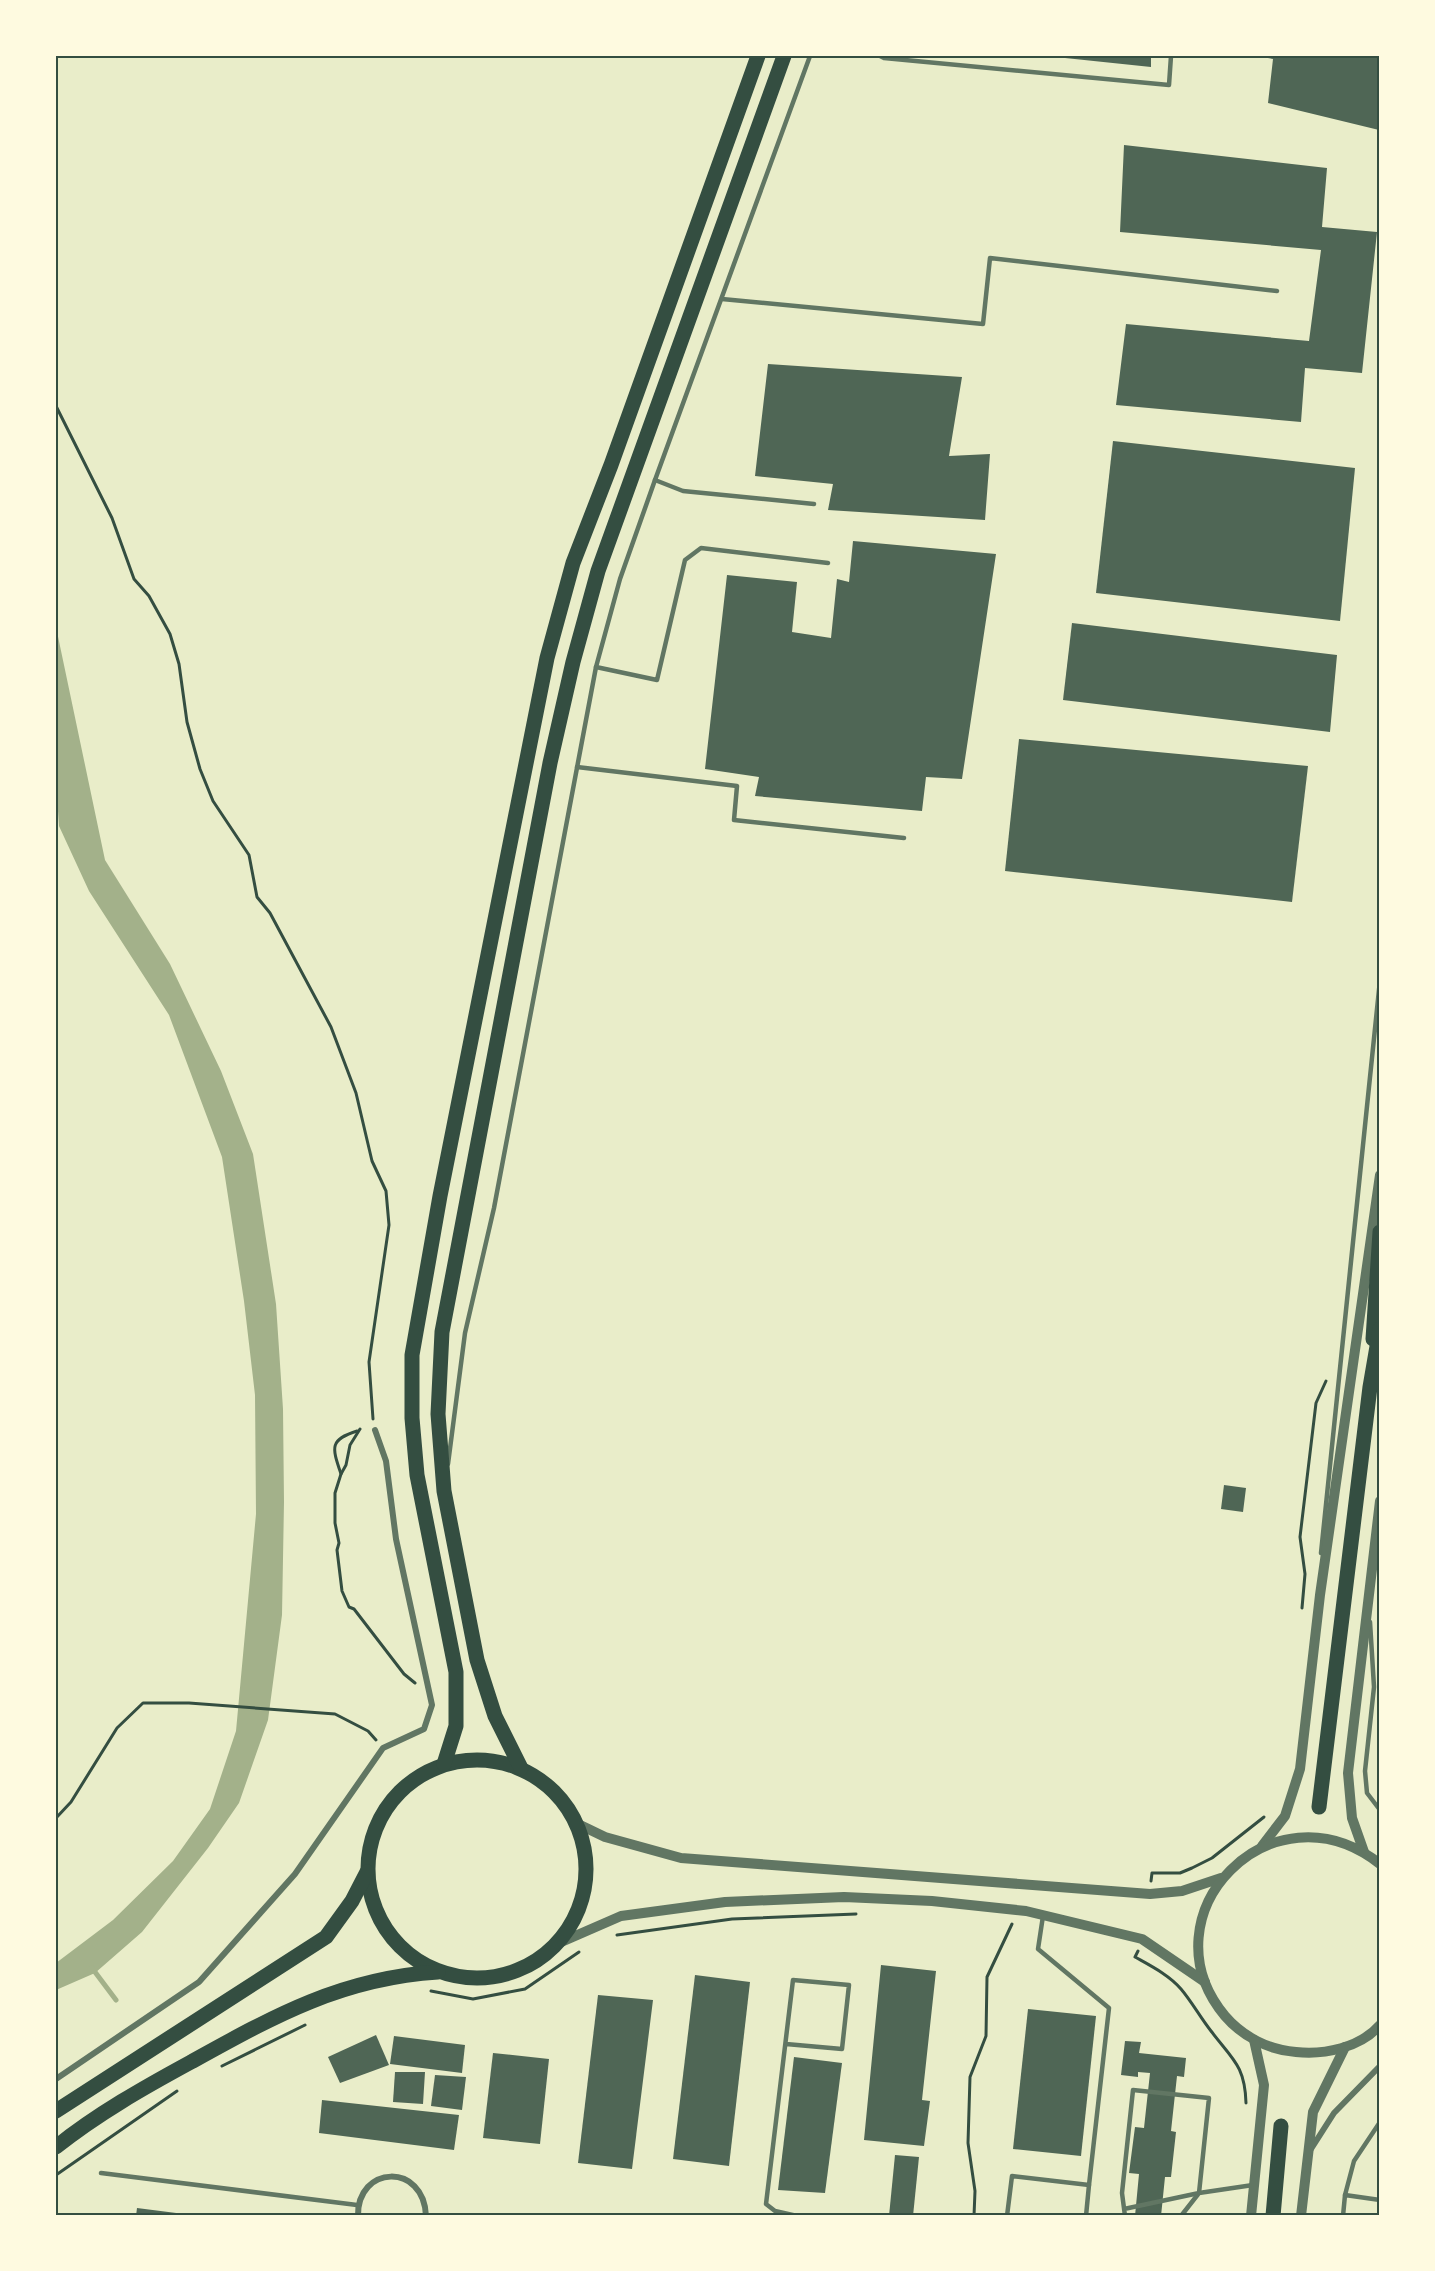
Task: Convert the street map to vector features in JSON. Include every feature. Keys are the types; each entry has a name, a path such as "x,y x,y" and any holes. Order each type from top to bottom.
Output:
{"main road":[{"path":"444,1764 456,1726 456,1672 417,1475 412,1418 412,1355 440,1196 547,658 573,563 611,465 758,56"},
{"path":"521,1768 495,1716 477,1660 444,1491 438,1414 442,1332 550,763 573,662 598,571 784,56"},
{"path":"1370,1387 1380,1232"},
{"path":"1319,1807 1370,1387 1380,1329"},
{"path":"56,2110 326,1937 352,1901 367,1872 372,1837 388,1805 412,1780 444,1764 470,1759 496,1760 521,1768 555,1790 578,1824 587,1865 581,1907 559,1943 534,1964 503,1976 470,1979 438,1972 398,1975 350,1986 274,2016 140,2090 56,2147"},
{"path":"367,1872 376,1914 401,1949 438,1972"},
{"path":"1273,2216 1281,2127"}],"street":[{"path":"1262,1846 1285,1816 1300,1769 1320,1595 1380,1175"},
{"path":"56,2079 199,1982 295,1874 383,1748 423,1729 432,1705 396,1539 386,1461 375,1430"},
{"path":"1364,1852 1352,1818 1348,1773 1380,1501"},
{"path":"578,1824 606,1837 681,1858 1150,1894 1182,1891 1221,1878"},
{"path":"1380,1864 1364,1852 1331,1839 1296,1837 1262,1846 1240,1860 1221,1878 1204,1910 1198,1946 1204,1982 1216,2005 1227,2018 1254,2040 1283,2052 1314,2054 1345,2047 1380,2025"},
{"path":"559,1943 621,1916 725,1902 855,1897 932,1901 1043,1915 1143,1939 1204,1982"},
{"path":"1251,2216 1264,2085 1254,2040"},
{"path":"1301,2216 1313,2112 1345,2047"},
{"path":"1308,2155 1334,2113 1380,2066"},
{"path":"357,2216 357,2205 367,2186 382,2177 400,2177 416,2185 426,2200 426,2216"}],"lane":[{"path":"444,1491 465,1333 494,1208 596,667 620,579 810,56"},
{"path":"880,56 1169,85 1171,56"},
{"path":"722,298 983,324 990,258 1277,291"},
{"path":"655,480 683,491 814,504"},
{"path":"596,667 657,680 685,560 701,548 828,563"},
{"path":"577,766 737,786 734,820 904,838"},
{"path":"1320,1595 1322,1540 1380,980"},
{"path":"1369,1604 1374,1687 1365,1771 1367,1793 1380,1810"},
{"path":"1043,1915 1038,1949 1108,2008 1086,2216"},
{"path":"786,2044 842,2049 849,1985 793,1980 766,2204 776,2211 797,2216"},
{"path":"1125,2216 1122,2193 1133,2090 1209,2098 1199,2193 1181,2216"},
{"path":"1343,2216 1345,2195 1354,2161 1380,2122"},
{"path":"100,2174 357,2205"},
{"path":"1007,2216 1012,2176 1089,2185"},
{"path":"1124,2209 1199,2193 1253,2185"},
{"path":"1345,2195 1380,2200"}],"path":[{"path":"56,406 112,519 134,579 149,596 170,634 179,664 187,722 200,769 213,801 249,855 256,897 270,914 331,1027 356,1093 372,1161 386,1191 389,1225 369,1362 375,1430"},
{"path":"1301,1619 1305,1574 1300,1537 1316,1403 1328,1377"},
{"path":"372,1410 350,1445 336,1493 335,1523 339,1531 337,1550 342,1591 350,1607 354,1609 404,1674 430,1695"},
{"path":"340,1473 334,1451 335,1443 340,1437 360,1429"},
{"path":"56,1818 71,1802 117,1728 143,1703 298,1709 335,1714 368,1731 383,1748"},
{"path":"1150,1894 1152,1873 1179,1873 1212,1858 1265,1816"},
{"path":"608,1938 732,1919 860,1914"},
{"path":"974,2216 975,2191 968,2143 970,2077 986,2036 987,1977 1012,1929 1012,1925 1008,1923"},
{"path":"1143,1939 1136,1957 1165,1974 1181,1989 1212,2033 1239,2065 1245,2083 1246,2107 1263,2110"},
{"path":"423,1990 473,1999 525,1989 580,1951"},
{"path":"218,2068 313,2020"},
{"path":"56,2175 181,2088"}],"shaded area":[{"path":"56,627 105,860 170,964 221,1071 253,1154 276,1304 283,1409 284,1502 282,1615 268,1720 239,1803 208,1848 142,1932 95,1973 56,1990 56,1963 113,1920 173,1861 210,1809 236,1731 256,1514 255,1395 244,1301 222,1157 169,1015 89,891 59,826 56,782"}],"building":[{"path":"1046,56 1151,56 1151,67"},
{"path":"1257,56 1380,56 1379,130 1268,103 1273,59"},
{"path":"1124,145 1327,168 1322,227 1377,232 1362,373 1305,368 1301,422 1116,405 1126,324 1309,341 1321,250 1120,232"},
{"path":"768,364 962,377 949,456 990,454 985,520 828,510 833,484 755,476"},
{"path":"1113,441 1355,468 1340,621 1096,593"},
{"path":"853,541 996,554 962,779 926,777 922,811 755,796 759,777 705,769 727,575 797,582 792,632 831,638 837,579 849,582"},
{"path":"1072,623 1337,655 1330,732 1063,700"},
{"path":"1019,739 1308,766 1292,902 1005,871"},
{"path":"1224,1485 1246,1488 1243,1512 1221,1509"},
{"path":"881,1965 936,1971 922,2100 930,2101 924,2146 864,2140"},
{"path":"695,1975 750,1982 729,2166 673,2159"},
{"path":"598,1995 653,2000 632,2169 578,2163"},
{"path":"1028,2009 1096,2016 1081,2156 1013,2149"},
{"path":"376,2035 389,2065 340,2083 328,2057"},
{"path":"394,2036 465,2045 462,2073 390,2064"},
{"path":"1125,2041 1141,2042 1139,2053 1186,2058 1184,2077 1177,2076 1171,2131 1176,2132 1171,2177 1165,2177 1161,2216 1135,2216 1139,2174 1129,2173 1135,2127 1144,2128 1150,2073 1138,2072 1138,2077 1121,2075"},
{"path":"493,2053 549,2059 540,2144 483,2138"},
{"path":"794,2057 842,2063 825,2193 778,2190"},
{"path":"395,2072 425,2072 423,2104 393,2102"},
{"path":"435,2075 466,2077 462,2110 431,2106"},
{"path":"322,2100 459,2115 454,2150 319,2133"},
{"path":"895,2155 919,2157 913,2216 889,2216"},
{"path":"137,2208 184,2214 184,2216 136,2216"}],"waterway":[{"path":"92,1968 116,2000"}]}
